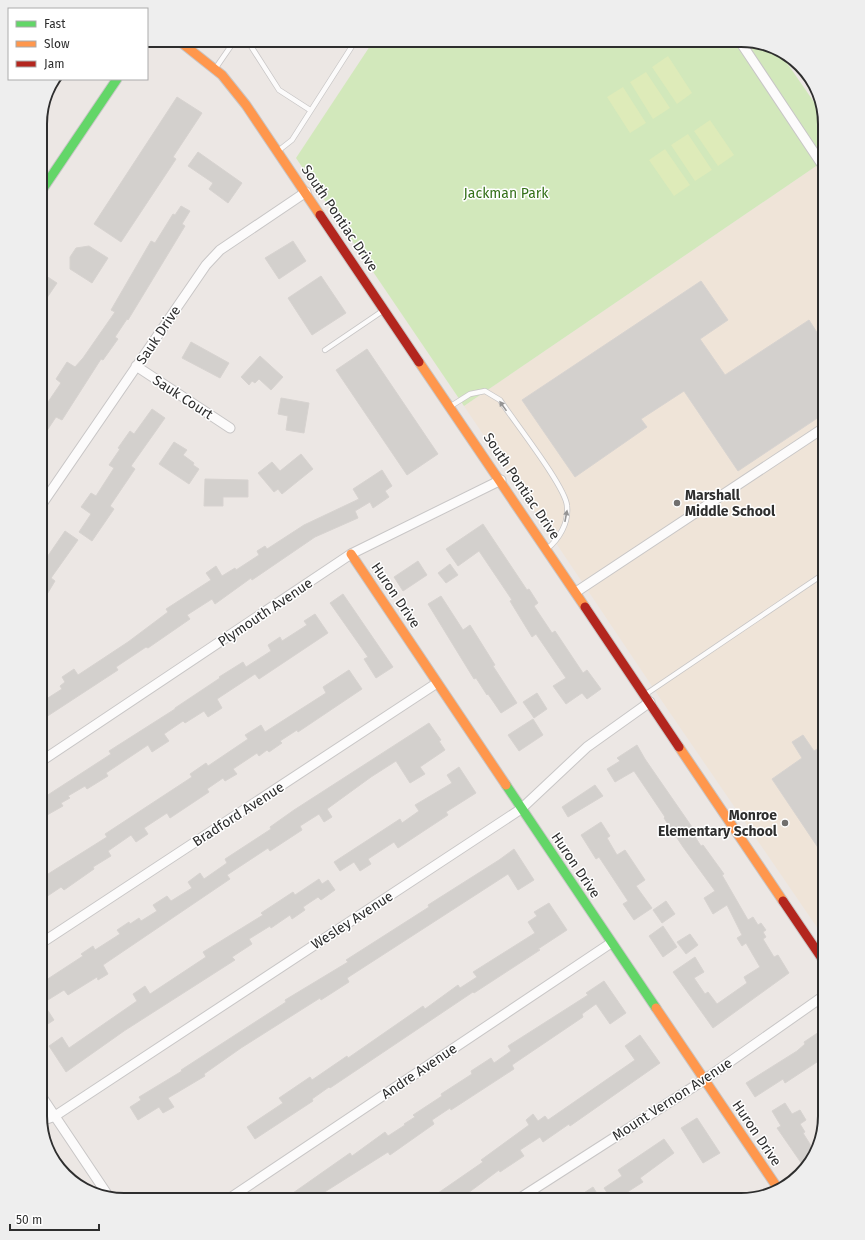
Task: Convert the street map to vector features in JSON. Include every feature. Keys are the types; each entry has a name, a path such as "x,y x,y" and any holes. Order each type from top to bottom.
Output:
{"street":[{"name":"South Pontiac Drive","path":"187,47 215,69 235,90 278,151 818,953"},
{"path":"744,47 818,158"},
{"path":"47,183 116,80"},
{"name":"Sauk Drive","path":"47,497 206,265 220,250 306,192"},
{"name":"Sauk Court","path":"136,366 230,428"},
{"path":"576,592 818,432"},
{"name":"Plymouth Avenue","path":"47,757 351,554 501,480"},
{"name":"Huron Drive","path":"351,554 611,943 775,1185"},
{"name":"Bradford Avenue","path":"47,939 437,683"},
{"name":"Wesley Avenue","path":"47,1119 55,1116 521,809 586,747 647,698"},
{"name":"Andre Avenue","path":"237,1193 611,943"},
{"name":"Mount Vernon Avenue","path":"528,1193 704,1080 818,1000"},
{"path":"47,1104 105,1191"}],"lane":[{"path":"215,69 231,47"},
{"path":"251,47 279,90 310,110"},
{"path":"278,151 292,140 351,47"},
{"path":"325,350 385,309"},
{"path":"451,407 470,394 485,391 500,400 561,489 568,506 566,520 558,540 547,549"},
{"path":"647,698 818,578"}],"shaded area":[{"name":"Marshall Middle School","path":"818,165 818,929 666,707 464,406"}],"green space":[{"name":"Jackman Park","path":"369,47 756,48 766,51 786,62 815,103 818,124 818,165 464,406 296,158"},
{"path":"668,56 692,93 677,104 652,67"},
{"path":"646,72 670,108 653,119 630,82"},
{"path":"623,87 646,123 630,133 607,97"},
{"path":"710,120 734,155 718,166 694,131"},
{"path":"688,134 712,170 695,181 671,145"},
{"path":"665,149 690,185 674,196 649,160"}],"building":[{"path":"177,97 202,113 173,157 176,159 121,242 94,224"},
{"path":"198,152 242,183 228,203 209,189 213,183 188,166"},
{"path":"181,206 190,211 182,224 185,226 128,320 127,319 115,337 118,339 103,360 101,359 62,420 56,417 47,430 47,401 61,383 56,379 67,362 75,367 83,358 115,312 111,310 151,241 155,243 173,214 175,215"},
{"path":"293,241 306,261 279,279 265,258"},
{"path":"89,246 108,258 92,283 70,269 70,257 76,248"},
{"path":"321,276 346,313 312,335 288,298"},
{"path":"47,277 57,283 47,298"},
{"name":"Marshall Middle School","path":"701,281 728,320 700,339 725,375 809,320 818,334 818,418 738,471 684,391 641,419 647,427 575,477 522,400"},
{"path":"191,342 229,363 220,378 182,358"},
{"path":"367,349 438,454 407,475 336,370"},
{"path":"260,356 283,377 271,390 259,379 255,383 252,381 249,385 241,377"},
{"path":"281,398 309,403 304,433 286,430 288,416 278,414"},
{"path":"152,409 165,418 131,466 135,469 110,506 114,509 92,541 79,532 91,514 81,507 91,493 96,496 114,468 109,465 120,449 118,448 130,431 134,434"},
{"path":"174,442 187,450 183,455 194,463 193,465 199,469 189,484 159,464"},
{"path":"301,454 313,469 282,494 278,489 274,492 258,473 272,462 280,471"},
{"path":"382,470 392,486 385,491 389,497 373,508 370,502 355,511 358,518 315,537 252,580 251,578 215,604 212,599 187,615 190,619 148,648 146,647 116,667 118,670 47,716 47,699 62,689 60,686 65,682 62,677 74,669 78,675 128,642 168,612 166,609 211,580 206,573 216,566 222,576 235,568 236,570 259,555 257,551 265,546 267,549 304,525 359,499 353,489"},
{"path":"205,479 248,480 248,497 223,497 223,506 204,506"},
{"path":"483,524 527,590 529,589 538,603 534,606 552,633 555,631 583,673 587,670 601,689 587,699 582,693 566,704 553,686 566,678 536,634 532,637 510,601 512,600 479,551 458,566 446,549"},
{"path":"65,531 78,540 51,578 55,581 47,594 47,557"},
{"path":"418,561 427,575 403,591 394,577"},
{"path":"450,564 458,575 446,583 438,573"},
{"path":"343,594 393,667 376,678 364,659 368,657 330,603"},
{"path":"441,596 463,630 470,625 495,665 493,666 517,703 501,713 476,678 474,679 428,604"},
{"path":"315,614 328,633 259,679 255,674 217,699 222,708 208,717 204,711 185,723 183,721 164,734 169,741 152,752 148,745 106,773 108,776 87,789 85,786 68,796 70,798 61,803 63,806 47,815 47,795 111,754 109,751 175,709 220,678 219,677 243,662 246,667 271,651 268,645 280,637 282,641 307,625 304,621"},
{"path":"349,670 362,689 298,732 297,730 280,741 282,743 269,752 267,750 259,756 257,753 233,769 237,774 225,781 223,778 207,789 209,792 170,818 167,813 144,828 148,834 136,842 131,835 108,851 111,856 93,867 94,869 64,890 61,887 47,896 47,875 107,837 105,834 192,777 190,774 206,763 208,766 248,739 245,735 261,725 265,732 326,693 323,687"},
{"path":"537,693 547,709 534,718 523,702"},
{"path":"533,719 543,735 519,751 508,735"},
{"path":"429,723 441,740 439,741 445,750 420,767 425,774 410,783 396,761 327,809 332,817 324,822 319,814 300,826 302,830 270,851 268,848 227,875 230,879 103,965 108,974 98,980 97,977 68,995 64,990 47,1001 47,979 83,956 81,954 93,946 95,950 120,934 117,930 129,922 130,924 139,918 141,921 157,911 153,905 167,896 171,901 192,888 188,882 200,873 204,879 227,863 225,859 271,829 270,827"},
{"name":"Monroe Elementary School","path":"803,735 814,751 818,748 818,848 772,779 802,758 792,742"},
{"path":"637,745 692,827 690,829 701,846 703,845 724,874 722,875 748,920 753,917 758,925 761,923 766,930 763,932 766,937 763,939 774,957 778,955 789,973 713,1028 673,972 695,957 704,972 694,978 705,994 708,992 717,1004 747,983 744,977 760,967 746,943 742,946 737,938 742,935 727,905 713,914 704,898 715,891 683,847 634,771 615,782 607,769 620,761 617,758"},
{"path":"459,767 476,793 446,812 448,815 398,848 394,842 368,859 371,864 360,871 354,862 340,871 334,862 400,819 402,823 419,811 415,805 452,783 447,775"},
{"path":"595,785 603,796 568,817 562,807"},
{"path":"601,822 610,836 607,838 617,855 625,850 645,880 636,886 652,908 634,920 623,904 628,901 599,857 596,859 581,835"},
{"path":"514,849 534,880 518,890 508,874 347,978 349,982 321,1000 320,998 241,1048 204,1074 205,1076 168,1098 174,1107 163,1113 159,1107 138,1120 130,1107 141,1100 139,1097 182,1071 181,1070 286,1002 285,1000 348,962 346,960 429,907 428,905"},
{"path":"319,879 322,884 328,880 335,890 321,900 318,897 303,907 305,910 292,919 290,915 271,928 270,926 249,939 252,944 232,957 235,960 124,1031 66,1072 49,1046 62,1037 69,1048 137,1001 133,994 145,986 150,994 206,957 203,952 263,915 261,913 293,892 295,895"},
{"path":"666,901 675,914 662,923 653,910"},
{"path":"549,903 567,930 538,949 540,950 474,993 473,992 330,1088 329,1087 312,1099 313,1101 255,1139 247,1127 283,1103 279,1098 310,1077 312,1080 347,1056 348,1058 423,1006 425,1009 458,985 460,988 477,977 473,972 535,933 528,922 537,916 534,912"},
{"path":"663,926 677,947 663,957 649,936"},
{"path":"690,934 698,945 686,954 677,942"},
{"path":"604,981 626,1013 610,1024 596,1004 582,1014 583,1017 512,1065 514,1069 451,1110 450,1108 432,1120 434,1124 390,1155 388,1152 323,1193 293,1193 350,1153 352,1156 385,1132 388,1136 405,1125 404,1124 415,1117 413,1115 442,1096 441,1094 472,1074 471,1071 491,1058 494,1063 511,1051 508,1046 588,995 586,993"},
{"path":"47,1009 54,1020 47,1024"},
{"path":"818,1033 818,1061 785,1083 783,1079 755,1097 746,1083 797,1051 805,1044 804,1042"},
{"path":"640,1035 660,1063 570,1126 569,1124 543,1142 540,1137 520,1150 524,1156 500,1172 499,1170 468,1193 438,1193 483,1162 481,1160 529,1125 526,1120 533,1114 538,1121 545,1116 548,1120 635,1060 625,1046"},
{"path":"785,1103 792,1114 800,1110 806,1120 800,1124 805,1132 803,1133 811,1146 802,1163 777,1128 781,1126 772,1111"},
{"path":"697,1118 720,1153 703,1163 681,1128"},
{"path":"664,1139 674,1153 640,1178 643,1182 626,1193 607,1193 604,1188 622,1176 618,1170"},
{"path":"593,1187 597,1193 584,1193"}],"traffic: fast":[{"path":"47,183 116,80"},
{"path":"506,785 656,1008"}],"traffic: slow":[{"path":"187,47 222,75 246,105 320,215"},
{"path":"419,362 585,607"},
{"path":"351,554 506,785"},
{"path":"679,747 783,901"},
{"path":"656,1008 775,1185"}],"traffic: jam":[{"path":"320,215 419,362"},
{"path":"585,607 679,747"},
{"path":"783,901 818,953"}],"place":[{"name":"Marshall Middle School","path":"677,503"},
{"name":"Monroe Elementary School","path":"785,823"}]}
